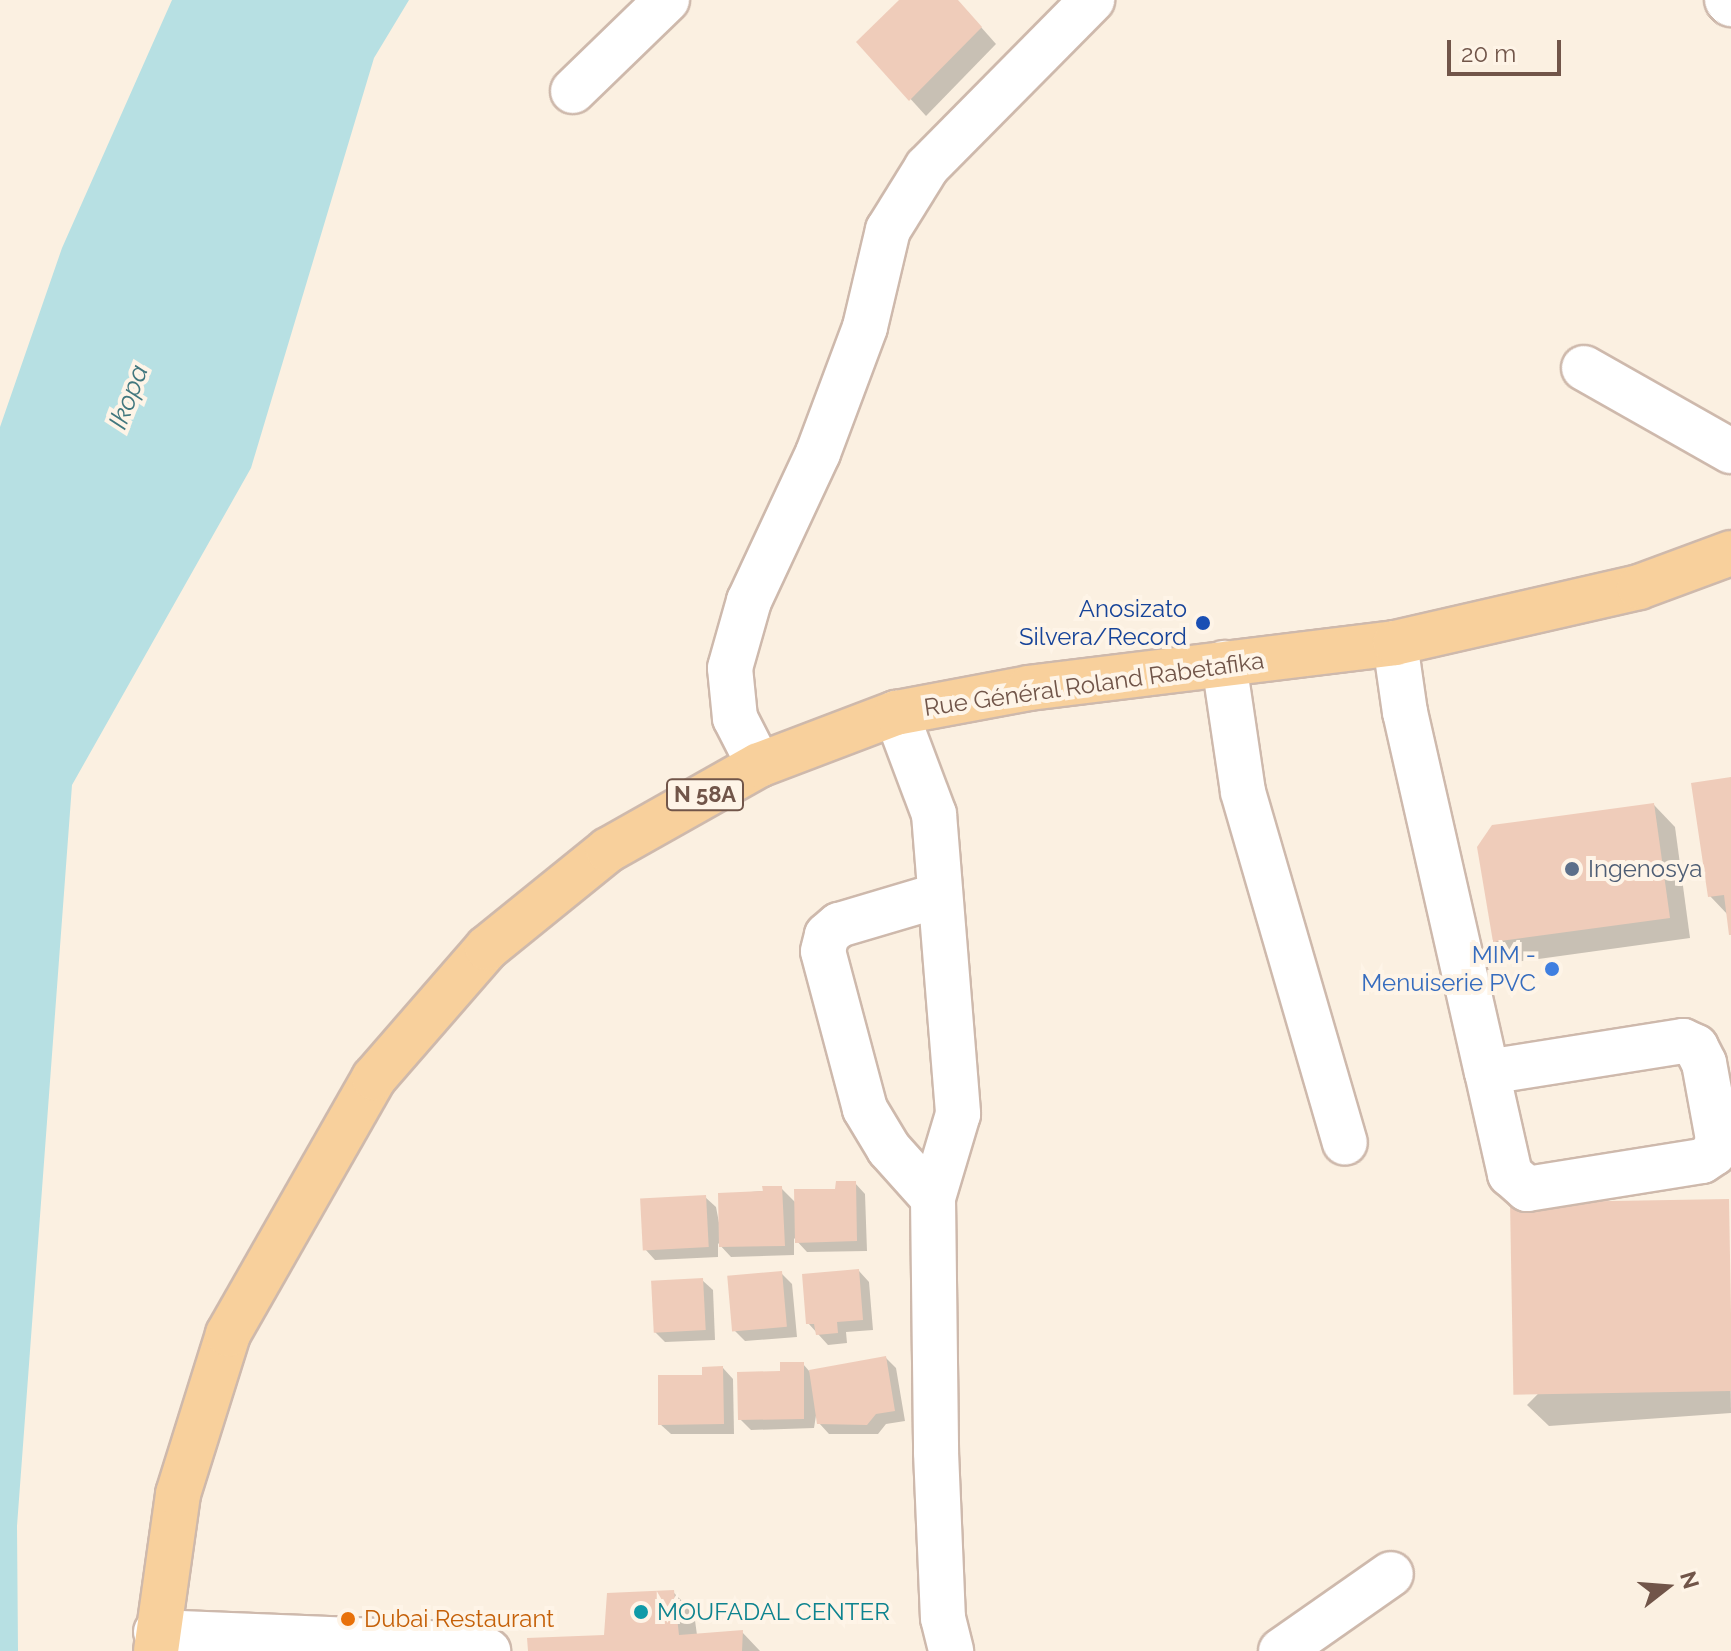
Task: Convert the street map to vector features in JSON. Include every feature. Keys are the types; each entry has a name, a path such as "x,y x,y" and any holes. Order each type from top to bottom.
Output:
{"main road":[{"name":"Rue Général Roland Rabetafika","path":"156,1641 178,1494 228,1334 374,1078 487,948 608,850 759,765 896,713 1029,688 1395,643 1639,587 1731,553"}],"lane":[{"path":"573,91 667,0"},
{"path":"759,765 735,718 730,668 749,601 818,453 865,327 888,230 927,167 1092,0"},
{"path":"1727,0 1731,4"},
{"path":"1584,368 1731,451"},
{"path":"1395,643 1405,712 1510,1174 1527,1189 1702,1161 1714,1153 1718,1139 1704,1063 1696,1047 1683,1041 1487,1072"},
{"path":"1224,663 1243,792 1345,1142"},
{"path":"896,713 934,814 958,1114 933,1198 936,1452 943,1618 951,1651"},
{"path":"933,1198 889,1149 865,1109 823,951 827,935 839,925 940,895"},
{"path":"1281,1651 1391,1574"},
{"path":"156,1641 477,1645 488,1651"}],"water":[{"name":"Ikopa","path":"172,0 409,0 374,58 251,468 72,785 17,1526 18,1651 0,1651 0,427 62,248"}],"building":[{"path":"899,0 958,0 982,27 909,101 856,42"},
{"path":"1731,777 1729,935 1724,895 1708,897 1691,783"},
{"path":"1654,803 1670,918 1493,942 1477,847 1492,825"},
{"path":"836,1181 856,1181 857,1241 795,1243 794,1189 835,1189"},
{"path":"762,1186 782,1186 785,1246 719,1247 718,1193 763,1191"},
{"path":"706,1195 709,1247 643,1250 640,1198"},
{"path":"1729,1199 1731,1391 1513,1395 1510,1203"},
{"path":"859,1269 863,1320 837,1322 838,1333 816,1335 814,1324 806,1324 802,1274"},
{"path":"782,1271 787,1327 732,1332 727,1276"},
{"path":"703,1278 706,1330 654,1333 651,1281"},
{"path":"886,1356 895,1411 876,1414 867,1425 817,1424 809,1370"},
{"path":"780,1362 804,1362 804,1419 738,1420 737,1372 780,1371"},
{"path":"723,1366 724,1424 658,1425 658,1375 702,1375 702,1367"},
{"name":"MOUFADAL CENTER","path":"674,1590 679,1635 743,1630 742,1651 528,1651 527,1638 604,1635 607,1593"}],"place":[{"name":"Anosizato Silvera/Record","path":"1203,623"},
{"name":"Ingenosya","path":"1572,869"},
{"name":"MIM - Menuiserie PVC","path":"1552,969"},
{"name":"MOUFADAL CENTER","path":"641,1612"},
{"name":"Dubai Restaurant","path":"348,1619"}]}
